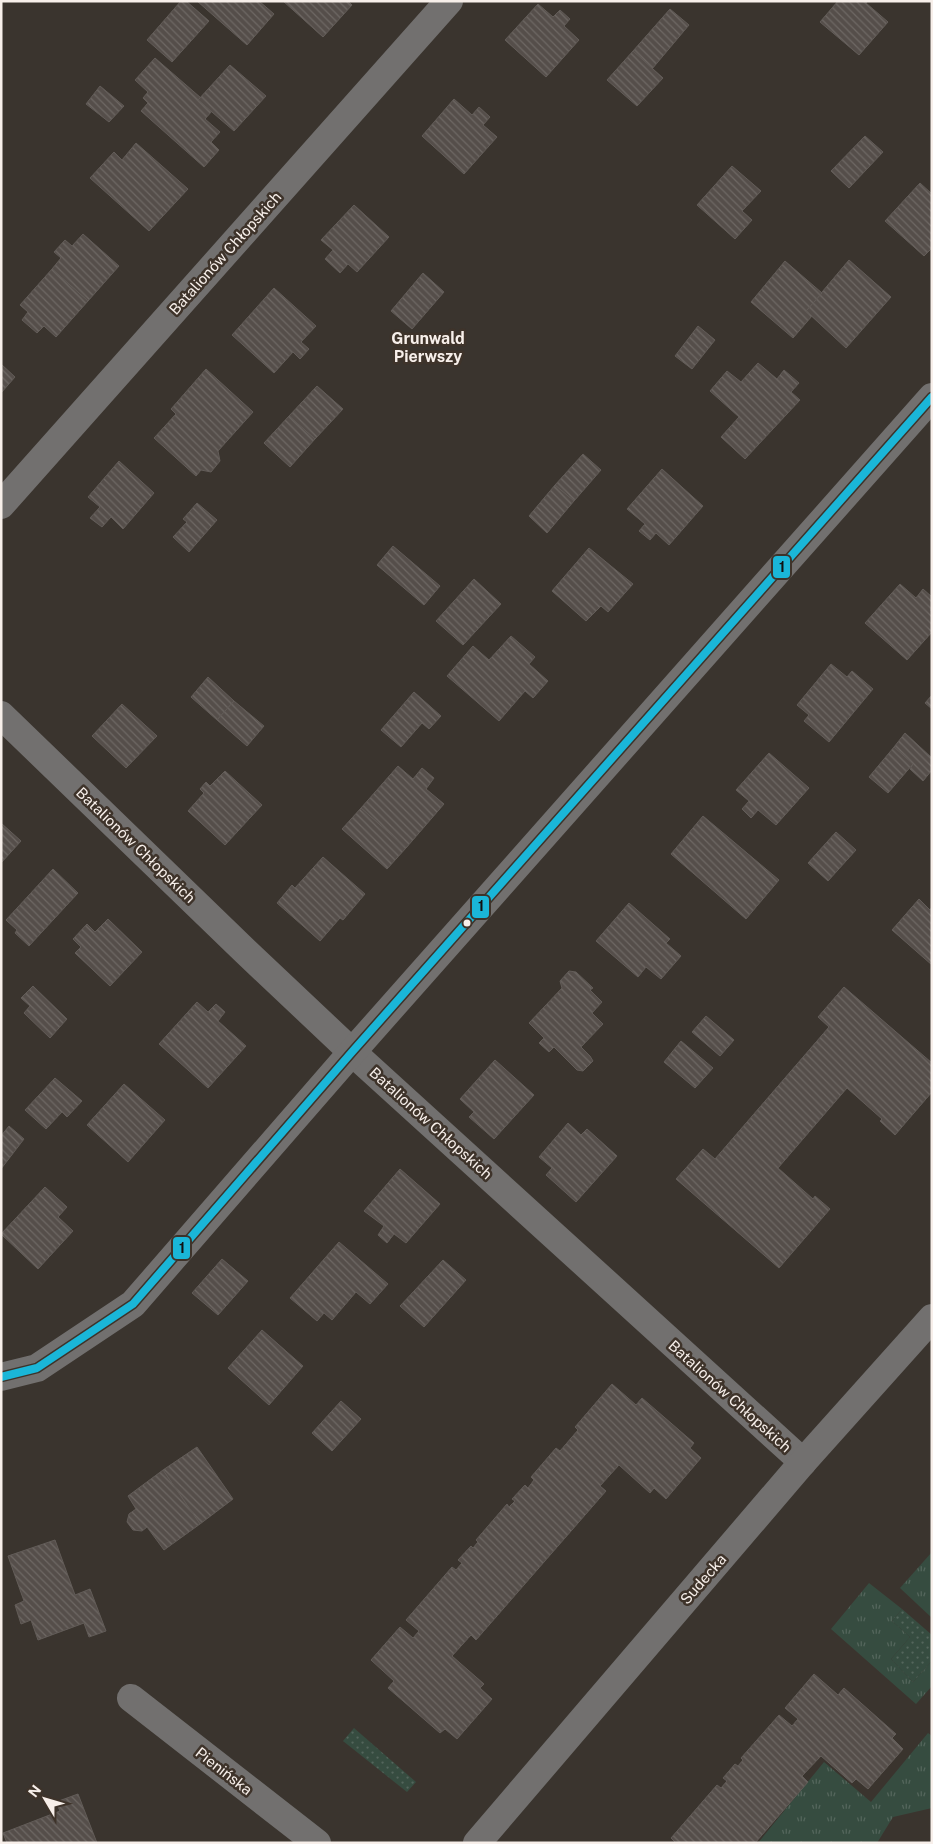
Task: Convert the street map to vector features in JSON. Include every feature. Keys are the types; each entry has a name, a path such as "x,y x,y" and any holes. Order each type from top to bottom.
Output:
{"street":[{"name":"Batalionów Chłopskich","path":"1,506 449,1"},
{"path":"1,1377 37,1368 132,1304 352,1052 932,397"},
{"name":"Batalionów Chłopskich","path":"1,714 352,1052 802,1462"},
{"name":"Sudecka","path":"477,1843 802,1462 932,1318"},
{"name":"Pienińska","path":"131,1698 317,1843"}],"green space":[{"path":"932,1552 932,1618 900,1588"},
{"path":"869,1583 902,1609 892,1621 910,1637 891,1659 913,1682 932,1661 932,1686 916,1704 831,1629"},
{"path":"902,1609 932,1635 932,1661 913,1682 891,1659 910,1637 892,1621"},
{"path":"354,1728 416,1782 407,1792 343,1741"},
{"path":"928,1733 932,1736 932,1808 893,1817 877,1843 758,1843 824,1762 871,1802"}],"building":[{"path":"181,1 186,1 209,21 172,62 147,40"},
{"path":"197,1 259,1 274,14 247,45"},
{"path":"283,1 348,1 352,5 323,37"},
{"path":"838,1 868,1 866,3 888,22 859,55 820,22"},
{"path":"538,4 553,17 560,10 570,19 564,26 579,40 546,77 505,40"},
{"path":"670,9 689,25 652,69 633,51"},
{"path":"633,51 663,78 637,106 607,80"},
{"path":"155,58 201,98 198,100 212,111 205,119 220,132 211,142 219,150 204,167 141,111 148,103 143,98 148,92 135,80"},
{"path":"230,65 266,96 234,131 198,100"},
{"path":"100,86 124,106 109,122 86,104"},
{"path":"454,99 472,115 479,107 490,117 483,125 497,137 464,174 422,136"},
{"path":"865,136 883,152 849,188 831,171"},
{"path":"136,143 188,189 149,231 90,178 114,152 122,160"},
{"path":"732,166 761,191 742,211 752,220 735,239 697,205"},
{"path":"920,183 932,194 932,248 924,256 885,221"},
{"path":"354,205 389,237 357,272 348,264 340,273 325,259 333,250 321,240"},
{"path":"83,234 119,266 88,301 52,269 61,258 54,252 65,240 72,246"},
{"path":"849,260 891,297 846,348 806,311"},
{"path":"785,261 822,293 806,311 812,316 793,338 751,302"},
{"path":"52,269 88,301 56,337 44,326 37,333 22,320 28,312 20,305"},
{"path":"423,273 444,292 412,329 391,311"},
{"path":"274,288 316,326 301,342 309,349 300,359 293,352 274,373 232,335"},
{"path":"698,326 715,340 692,369 675,356"},
{"path":"758,363 777,379 784,370 799,383 791,392 800,400 745,459 721,437 739,417 710,391 727,371 741,382"},
{"path":"1,364 15,377 1,393"},
{"path":"206,369 253,412 218,451 220,461 211,472 201,470 196,476 154,438 176,414 171,409"},
{"path":"317,386 343,409 315,439 289,416"},
{"path":"289,416 315,439 290,467 264,443"},
{"path":"583,454 601,470 574,501 555,485"},
{"path":"119,461 154,493 123,529 111,517 102,527 90,518 100,507 88,497"},
{"path":"662,469 703,506 669,545 656,533 650,540 639,531 645,524 627,509"},
{"path":"555,485 574,501 547,533 529,516"},
{"path":"197,503 217,520 189,552 173,537 187,522 183,519"},
{"path":"393,546 440,586 424,605 377,565"},
{"path":"589,548 633,584 608,612 601,606 586,621 552,591"},
{"path":"474,579 501,604 463,645 436,621"},
{"path":"900,584 916,598 923,589 932,597 932,608 930,610 932,612 932,632 907,660 865,623"},
{"path":"511,636 535,657 529,664 548,681 533,698 525,691 499,721 447,676 473,646 489,660"},
{"path":"831,664 847,677 852,671 873,689 829,742 804,721 809,715 797,705"},
{"path":"208,677 234,701 217,720 191,697"},
{"path":"414,692 441,716 429,729 422,723 401,747 381,730"},
{"path":"932,695 932,709 925,703"},
{"path":"234,701 264,726 247,746 217,720"},
{"path":"122,704 157,736 126,768 92,736"},
{"path":"905,733 932,758 932,770 923,781 910,769 913,764 894,747"},
{"path":"894,747 913,764 888,793 869,777"},
{"path":"769,753 809,788 776,825 758,810 751,818 742,809 749,801 736,790"},
{"path":"398,766 413,779 422,768 434,778 426,789 444,804 406,848 361,808"},
{"path":"225,771 262,805 225,845 188,811 204,793 200,789 206,782 210,786"},
{"path":"361,808 406,848 387,869 342,829"},
{"path":"703,816 779,880 746,919 671,854"},
{"path":"1,823 21,841 1,863"},
{"path":"836,832 856,850 828,881 808,863"},
{"path":"323,857 365,894 343,920 340,918 320,941 277,903 292,885 295,888"},
{"path":"53,869 78,893 29,946 15,933 17,930 6,920"},
{"path":"919,899 930,910 932,907 932,965 892,930"},
{"path":"629,903 670,939 666,943 681,956 661,979 646,967 638,977 596,941"},
{"path":"108,919 142,952 110,986 75,953 81,947 73,939 87,924 95,932"},
{"path":"569,971 576,972 593,988 590,990 602,1002 592,1013 603,1024 581,1047 593,1061 583,1071 577,1070 554,1047 549,1052 539,1043 544,1038 529,1023 562,988 560,981"},
{"path":"33,986 67,1019 50,1038 24,1013 30,1006 21,998"},
{"path":"844,987 932,1063 932,1092 895,1135 880,1121 882,1119 847,1088 778,1168 813,1199 815,1196 830,1209 779,1268 676,1179 703,1149 715,1159 829,1027 818,1017"},
{"path":"197,1002 208,1012 216,1004 225,1012 218,1021 246,1046 208,1088 159,1044"},
{"path":"706,1016 734,1040 720,1056 692,1032"},
{"path":"681,1041 713,1068 695,1088 664,1062"},
{"path":"495,1060 534,1095 494,1139 469,1117 474,1112 460,1099"},
{"path":"55,1078 82,1101 67,1117 62,1112 46,1129 25,1110"},
{"path":"124,1084 165,1120 128,1162 87,1125"},
{"path":"568,1123 581,1135 587,1129 617,1156 576,1202 546,1175 552,1168 539,1157"},
{"path":"9,1126 24,1139 1,1169 1,1136"},
{"path":"400,1169 440,1204 406,1243 394,1234 387,1243 378,1235 384,1226 364,1211"},
{"path":"45,1187 67,1207 58,1217 73,1231 38,1269 1,1234"},
{"path":"339,1242 388,1284 370,1304 356,1292 332,1320 324,1313 317,1321 290,1298"},
{"path":"222,1259 248,1281 218,1315 192,1293"},
{"path":"443,1260 466,1280 424,1327 400,1306"},
{"path":"262,1330 303,1366 269,1405 228,1368"},
{"path":"612,1384 636,1405 642,1398 694,1443 690,1448 701,1458 666,1499 654,1488 650,1493 619,1465 600,1486 606,1491 476,1640 471,1635 452,1656 484,1684 480,1688 492,1699 457,1739 445,1729 440,1733 388,1688 394,1681 371,1660 400,1627 413,1638 419,1631 406,1620 452,1567 456,1570 462,1563 458,1560 471,1546 473,1548 478,1542 476,1540 507,1504 509,1507 515,1501 512,1499 525,1485 528,1488 534,1480 531,1477 556,1448 560,1451 578,1430 575,1427"},
{"path":"341,1401 361,1419 332,1451 312,1433"},
{"path":"197,1447 233,1499 200,1524 163,1470"},
{"path":"163,1470 200,1524 164,1550 147,1527 142,1531 133,1530 127,1522 129,1514 136,1509 128,1496"},
{"path":"55,1540 75,1595 90,1589 106,1631 89,1637 84,1623 38,1640 31,1620 21,1624 15,1605 24,1601 8,1556"},
{"path":"814,1674 838,1695 844,1688 896,1734 892,1738 903,1749 868,1789 856,1779 852,1783 821,1756 802,1776 808,1782 755,1843 676,1843 671,1838 717,1785 721,1788 727,1781 723,1778 735,1764 738,1766 743,1760 741,1758 779,1715 792,1726 798,1719 785,1708"},
{"path":"78,1794 97,1843 7,1843 3,1833 60,1811 56,1802"}],"transit line":[{"name":"1","path":"1,1377 37,1368 133,1304 352,1052 932,397"}],"district":[{"name":"Grunwald Pierwszy","path":"428,347"}]}
